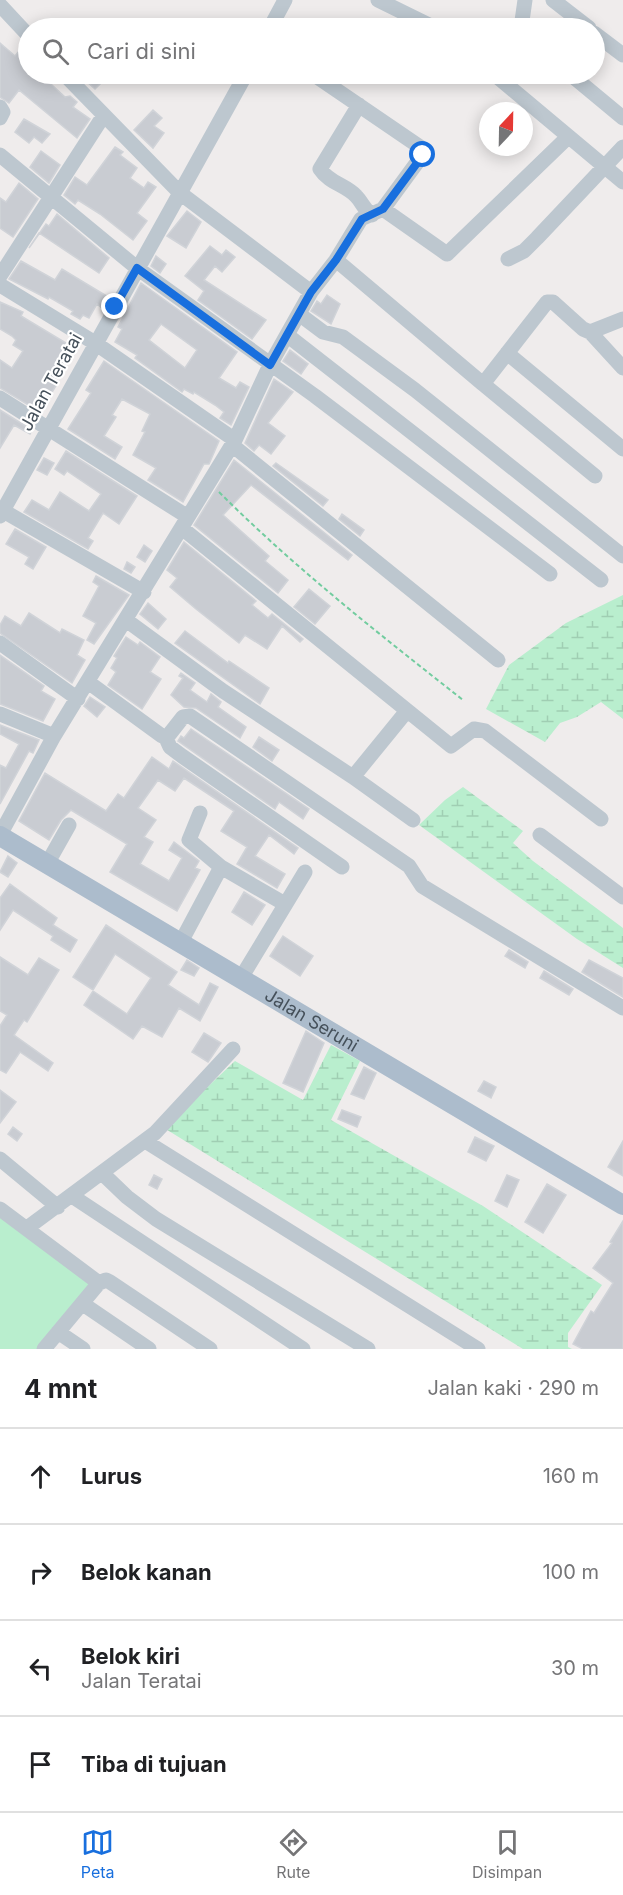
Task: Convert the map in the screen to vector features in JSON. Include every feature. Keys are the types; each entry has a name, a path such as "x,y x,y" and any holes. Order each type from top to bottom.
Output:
{"main road":[{"name":"Jalan Seruni","path":"0,836 52,854 187,933 248,974 623,1204"}],"street":[{"path":"275,18 285,0"},
{"path":"378,0 415,18"},
{"path":"522,18 525,0"},
{"path":"553,0 576,18"},
{"path":"0,5 18,24"},
{"path":"605,42 623,56"},
{"path":"74,84 180,193 311,292"},
{"name":"Jalan Teratai","path":"1,512 240,84"},
{"path":"0,836 54,736 234,442 270,365 311,292 336,260 362,219 378,212 423,155 423,150 328,84"},
{"path":"506,84 623,182"},
{"path":"582,84 623,118"},
{"path":"359,105 320,169 336,185 356,195 364,210 378,212 447,254 568,137"},
{"path":"0,107 3,112 0,118"},
{"path":"0,276 104,115"},
{"path":"508,260 524,251 623,147"},
{"path":"0,155 137,268 315,396 550,574"},
{"path":"336,260 595,476"},
{"path":"0,285 95,343 234,442 498,660"},
{"path":"483,384 547,302 553,302 583,329 590,332 623,368"},
{"path":"299,314 323,332 344,337 406,383 623,556"},
{"path":"590,332 623,319"},
{"path":"287,335 601,580"},
{"path":"507,353 623,449"},
{"path":"0,398 185,523 406,712 451,746 474,729 485,731 601,819"},
{"path":"1,512 144,592"},
{"path":"126,620 223,692 353,777 413,820"},
{"path":"0,643 78,699"},
{"path":"88,682 158,734 165,736 170,747 182,756 342,867"},
{"path":"353,777 406,712"},
{"path":"0,714 54,736"},
{"path":"165,736 183,717 190,716 409,866 422,886 623,1008"},
{"path":"200,813 189,840 221,867 285,904"},
{"path":"52,854 69,825"},
{"path":"540,835 623,897"},
{"path":"187,933 221,867"},
{"path":"248,974 285,904 305,872"},
{"path":"27,1228 145,1141 233,1049"},
{"path":"145,1141 478,1349"},
{"path":"0,1159 58,1207"},
{"path":"102,1173 127,1197 156,1219 368,1349"},
{"path":"72,1196 303,1349"},
{"path":"0,1209 99,1283"},
{"path":"44,1349 99,1283 106,1280 210,1349"},
{"path":"83,1304 149,1349"},
{"path":"58,1332 83,1349"}],"path":[{"path":"209,482 265,538 463,700"}],"green space":[{"path":"623,595 623,719 601,702 577,717 560,723 545,742 486,709 509,665 566,623"},
{"path":"463,787 523,831 513,843 533,861 623,928 623,968 577,939 419,825 445,800"},
{"path":"331,1045 360,1061 331,1120 483,1206 602,1285 568,1333 568,1347 572,1349 523,1349 164,1128 235,1061 303,1100"},
{"path":"0,1217 95,1288 40,1349 0,1349"}],"building":[{"path":"0,43 15,56 18,52 18,84 51,84 65,97 70,96 77,102 73,107 90,119 77,138 19,90 9,103 0,97"},
{"path":"89,84 100,84 95,89"},
{"path":"153,110 162,118 154,126 164,133 153,148 134,130"},
{"path":"24,119 50,134 42,143 34,137 29,143 15,132"},
{"path":"115,147 123,152 120,155 137,168 130,178 144,188 148,182 156,187 137,213 147,221 133,240 100,214 78,200 75,204 64,195 75,177 87,185"},
{"path":"41,151 60,165 49,183 30,167"},
{"path":"19,183 38,199 13,237 0,228 0,198 6,202"},
{"path":"187,211 201,222 186,248 167,236"},
{"path":"57,214 109,258 99,273 39,233 46,224 49,226"},
{"path":"210,246 222,255 226,250 235,257 222,272 215,266 204,280 266,320 252,339 198,300 204,291 185,276"},
{"path":"156,256 166,264 160,273 151,266"},
{"path":"21,261 55,280 62,269 110,298 103,309 97,304 89,318 83,315 80,319 71,314 73,311 49,297 48,299 9,279"},
{"path":"141,283 237,352 219,378 236,388 240,382 249,387 231,425 220,418 224,412 215,405 194,392 193,394 184,389 182,392 135,358 137,355 115,342 122,329 118,327","holes":["161,324 197,350 185,368 149,340"]},
{"path":"327,295 340,304 331,324 311,311 317,301 321,304"},
{"path":"0,302 23,312 21,316 71,346 62,362 65,364 54,382 57,384 40,412 0,388 0,360 12,368 23,351 13,345 16,340 12,336 0,329"},
{"path":"290,350 308,364 301,374 283,361"},
{"path":"104,361 219,441 209,464 204,464 183,502 148,480 156,468 133,455 145,432 142,431 150,414 122,399 112,415 116,417 104,436 122,447 115,459 68,429 91,393 86,390"},
{"path":"274,379 293,392 268,423 285,436 271,454 259,445 254,451 245,443"},
{"path":"0,410 32,430 30,434 14,425 0,448"},
{"path":"66,451 137,496 119,524 103,513 88,538 93,541 88,549 24,512 32,500 49,510 60,492 89,511 101,494 67,471 64,475 55,469"},
{"path":"44,458 54,463 47,475 37,470"},
{"path":"234,460 352,555 348,560 251,485 223,515 269,556 265,561 288,580 278,593 194,525"},
{"path":"276,463 328,500 323,506 273,466"},
{"path":"342,514 364,530 360,536 339,519"},
{"path":"15,529 46,547 33,569 25,564 29,557 6,544"},
{"path":"184,542 256,601 252,605 268,618 272,614 303,639 300,642 282,626 267,649 245,635 239,643 196,609 170,587 177,578 167,570"},
{"path":"144,545 152,551 145,562 137,557"},
{"path":"127,562 135,567 131,573 124,569"},
{"path":"96,576 129,595 94,644 87,640 96,623 83,616 99,586 93,582"},
{"path":"309,589 330,606 315,624 294,607"},
{"path":"148,603 166,619 158,629 140,614"},
{"path":"29,613 60,633 62,629 84,640 77,655 85,660 72,683 0,633 0,625 5,616 21,626"},
{"path":"185,631 228,663 229,661 269,688 260,704 175,643"},
{"path":"126,637 138,645 140,642 160,657 150,672 161,679 142,709 108,685 116,672 111,668 117,658 114,656"},
{"path":"0,655 44,686 41,691 55,699 43,721 0,704"},
{"path":"181,673 195,683 190,690 207,702 211,694 221,702 218,707 246,727 240,738 196,708 184,707 171,695 183,678 179,676"},
{"path":"90,697 105,707 97,717 84,706"},
{"path":"0,725 39,740 33,753 29,751 0,804 0,765 6,768 19,744 0,734"},
{"path":"191,729 309,809 303,819 279,802 275,809 178,741 181,736 184,738"},
{"path":"259,737 279,750 272,761 253,747"},
{"path":"152,757 169,769 173,761 298,848 294,854 269,835 255,856 285,874 277,888 237,864 247,847 221,831 234,811 184,778 175,791 158,780 138,808 156,820 144,837 153,842 140,864 169,881 182,858 169,850 174,842 199,861 195,868 200,870 177,911 110,872 127,844 71,810 61,820 49,840 19,821 45,773 106,811 118,794 124,798"},
{"path":"8,856 17,863 8,877 0,872"},
{"path":"10,884 57,918 53,925 77,940 70,952 51,940 53,936 13,910 0,930 0,898"},
{"path":"244,892 265,905 252,925 232,912"},
{"path":"106,925 177,972 168,985 199,1005 210,983 218,987 200,1021 179,1008 162,1037 142,1026 133,1039 84,1005 93,991 127,1014 151,978 115,954 93,990 73,977"},
{"path":"283,936 313,956 300,976 270,956"},
{"path":"509,950 528,962 525,968 505,956"},
{"path":"0,957 28,975 39,958 59,970 27,1022 24,1020 14,1035 53,1063 48,1071 20,1052 6,1073 0,1070 0,1026 7,1015 0,1011"},
{"path":"187,960 199,968 194,976 181,970"},
{"path":"589,960 623,978 623,997 582,972"},
{"path":"544,971 573,989 569,995 540,978"},
{"path":"306,1031 324,1043 303,1092 283,1083"},
{"path":"204,1033 221,1043 208,1062 192,1052"},
{"path":"364,1067 376,1073 364,1099 351,1094"},
{"path":"484,1081 496,1087 491,1098 478,1091"},
{"path":"0,1090 16,1102 0,1123"},
{"path":"342,1110 361,1117 357,1127 338,1119"},
{"path":"13,1127 22,1134 17,1141 8,1134"},
{"path":"475,1137 494,1146 486,1161 468,1152"},
{"path":"623,1141 623,1176 608,1167"},
{"path":"154,1175 162,1179 157,1189 149,1185"},
{"path":"507,1175 519,1180 507,1207 495,1201"},
{"path":"547,1184 566,1195 543,1233 525,1222"},
{"path":"623,1221 623,1349 583,1349 573,1344 591,1311 594,1313 613,1283 593,1268 612,1243 610,1242"}],"route":[{"path":"115,307 137,268 270,365 311,292 336,260 362,219 383,209 423,155"}]}
